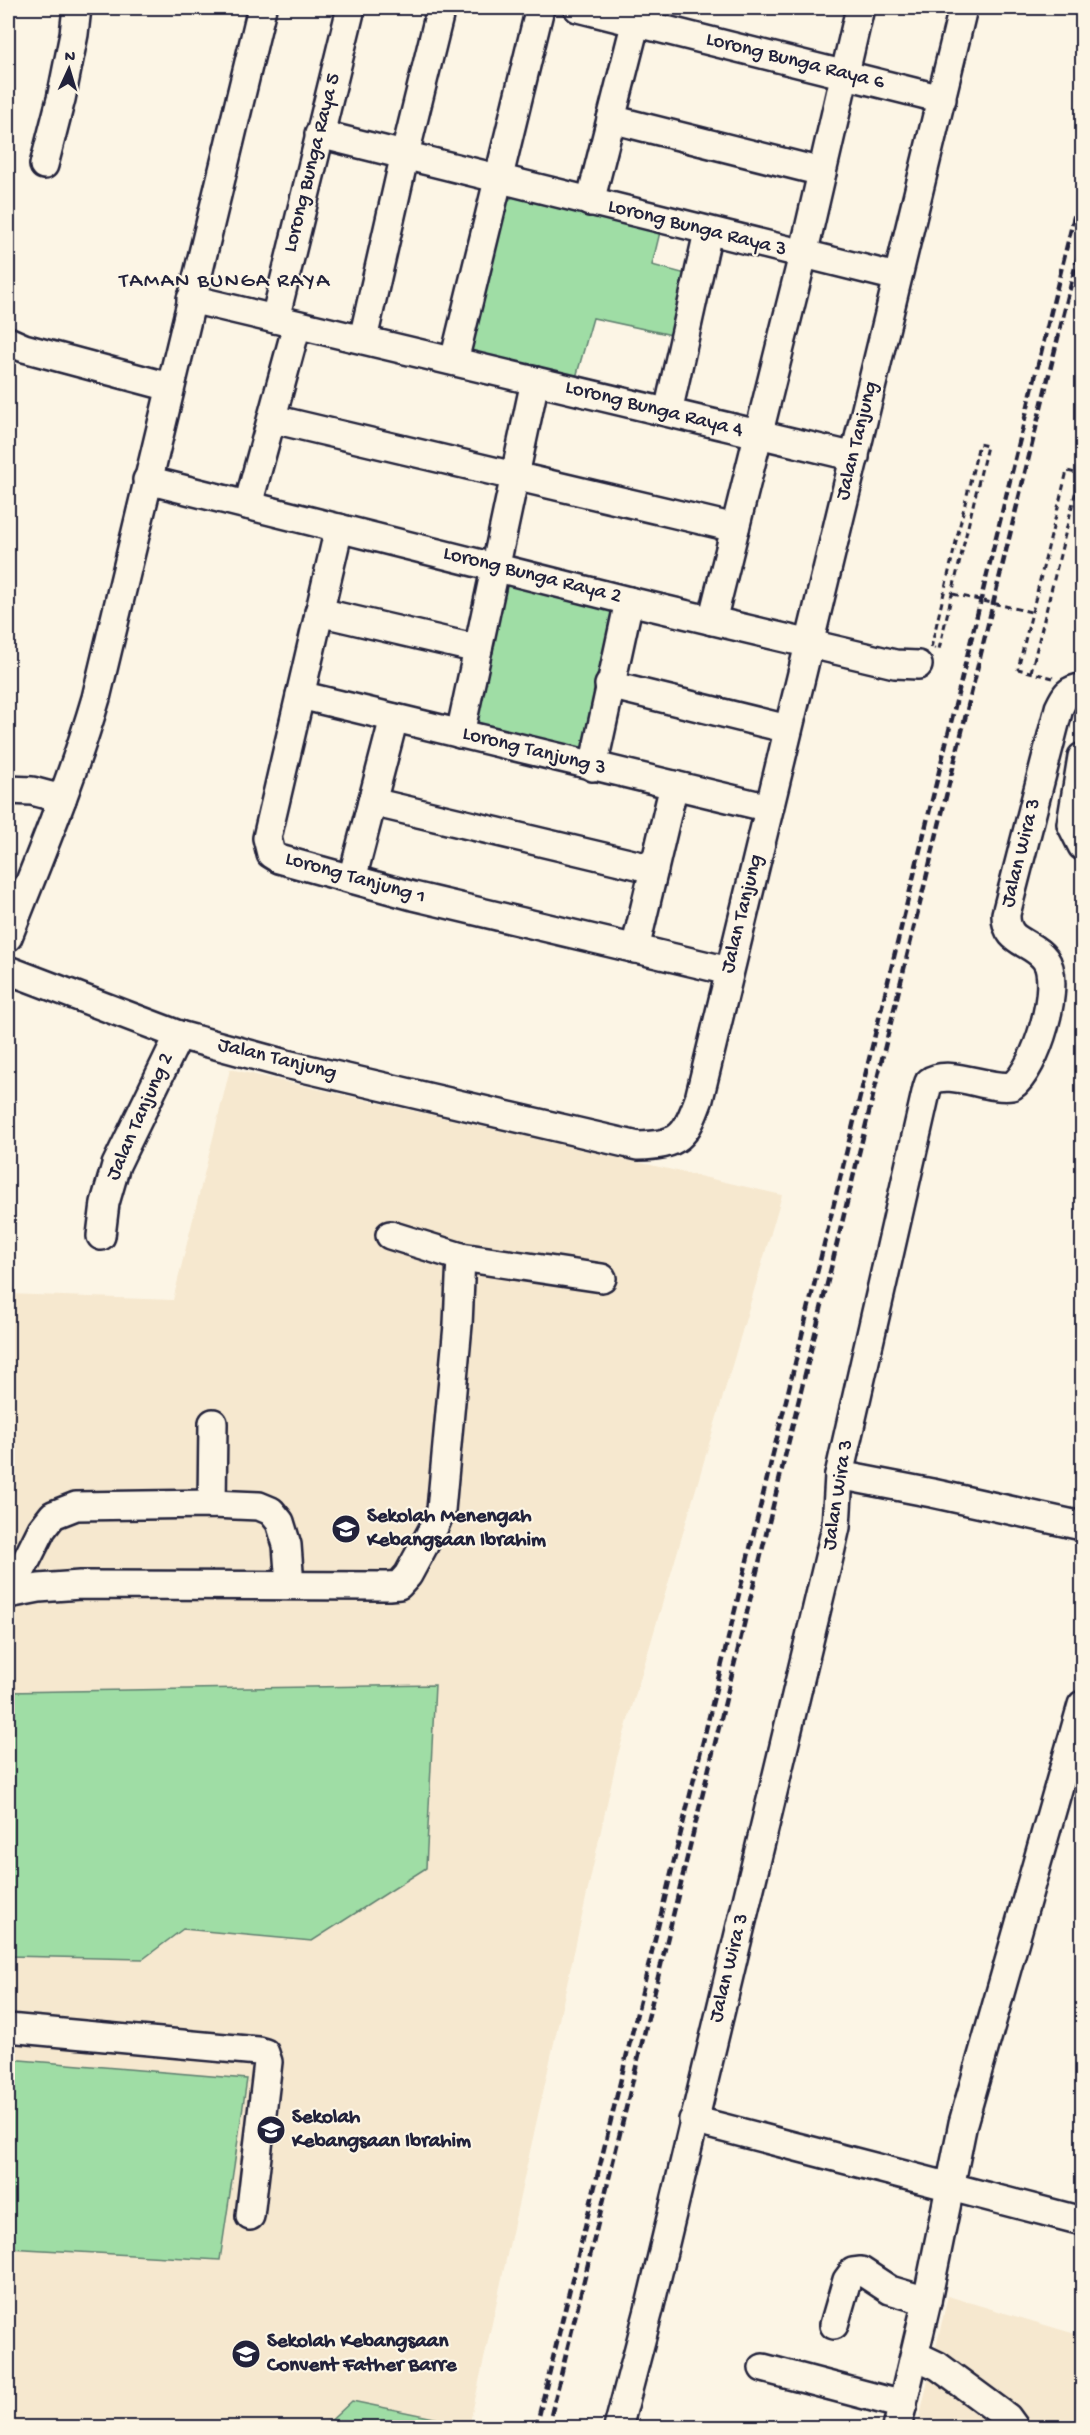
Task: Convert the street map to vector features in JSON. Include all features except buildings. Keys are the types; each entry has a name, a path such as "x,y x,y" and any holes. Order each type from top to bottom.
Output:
{"street":[{"path":"44,165 63,88 77,8"},
{"path":"8,937 62,799 96,698 262,8"},
{"name":"Lorong Bunga Raya 5","path":"248,505 273,418 286,322 319,134 351,8"},
{"path":"363,339 441,8"},
{"path":"454,361 540,8"},
{"name":"Lorong Bunga Raya 6","path":"578,8 631,16 942,99"},
{"path":"712,621 803,255 860,8"},
{"name":"Jalan Tanjung","path":"8,970 179,1035 286,1064 638,1146 670,1142 681,1136 689,1125 699,1099 963,8"},
{"path":"590,202 611,119 631,16"},
{"path":"611,119 822,172"},
{"name":"Lorong Bunga Raya 3","path":"319,134 897,277"},
{"path":"668,412 708,232"},
{"name":"Lorong Bunga Raya 4","path":"191,299 855,457"},
{"path":"8,341 24,348 170,387"},
{"path":"460,734 535,381"},
{"path":"273,418 735,528"},
{"name":"Lorong Bunga Raya 2","path":"147,480 712,621 895,664 918,665"},
{"name":"Lorong Tanjung 1","path":"339,528 269,829 268,846 272,854 279,859 413,896 729,971"},
{"path":"593,766 629,601"},
{"path":"319,612 478,649"},
{"path":"609,685 788,729"},
{"name":"Jalan Wira 3","path":"618,2427 649,2310 827,1566 836,1527 839,1475 929,1082 942,1076 993,1086 1012,1086 1026,1073 1038,1048 1051,992 1049,967 1045,958 1012,935 1006,925 1006,914 1059,708 1064,696 1071,689 1083,688"},
{"name":"Lorong Tanjung 3","path":"300,695 769,808"},
{"path":"352,879 394,718"},
{"path":"1083,757 1071,824 1083,846"},
{"path":"635,949 674,785"},
{"path":"8,790 32,791 62,799"},
{"path":"372,802 654,869"},
{"name":"Jalan Tanjung 2","path":"101,1236 110,1182 116,1165 179,1035"},
{"path":"390,1235 461,1257 602,1278"},
{"path":"9,1593 80,1585 395,1586 404,1581 426,1544 441,1510 458,1325 461,1257"},
{"path":"212,1503 213,1423"},
{"path":"839,1475 1083,1526"},
{"path":"9,1593 42,1529 53,1515 76,1506 212,1503 259,1506 271,1511 280,1522 287,1545 290,1585"},
{"path":"763,2368 900,2416 927,2301 963,2123 1083,1705"},
{"path":"8,2028 212,2046 265,2053 268,2062 250,2216"},
{"path":"693,2120 949,2188 1083,2220"},
{"path":"834,2325 847,2280 853,2272 861,2271 890,2290 927,2301"},
{"path":"915,2355 938,2366 1007,2417 1014,2427"}],"path":[{"path":"979,444 987,446 953,594 939,648 932,647 979,444"},
{"path":"1031,672 1080,474 1067,471 1018,669 1054,679"},
{"path":"953,594 1031,612"}],"shaded area":[{"name":"Sekolah Menengah Kebangsaan Ibrahim","path":"230,1069 782,1195 617,1758 469,2427 8,2428 8,1294 173,1300"},
{"path":"948,2296 1082,2336 1082,2427 917,2428"}],"green space":[{"path":"513,197 660,232 652,265 686,274 672,335 593,318 575,381 477,357 467,347 505,202"},
{"path":"503,577 620,607 589,754 469,725"},
{"path":"435,1685 426,1868 312,1941 183,1929 143,1959 8,1956 8,1692"},
{"path":"8,2059 247,2079 220,2260 8,2248"},
{"path":"352,2401 449,2421 448,2427 324,2427"}],"railway":[{"path":"536,2428 1082,184"},
{"path":"548,2428 1082,239"}],"place":[{"name":"Sekolah Menengah Kebangsaan Ibrahim","path":"346,1529"},
{"name":"Sekolah Kebangsaan Ibrahim","path":"271,2130"},
{"name":"Sekolah Kebangsaan Convent Father Barre","path":"246,2354"}],"district":[{"name":"TAMAN BUNGA RAYA","path":"225,282"}]}
